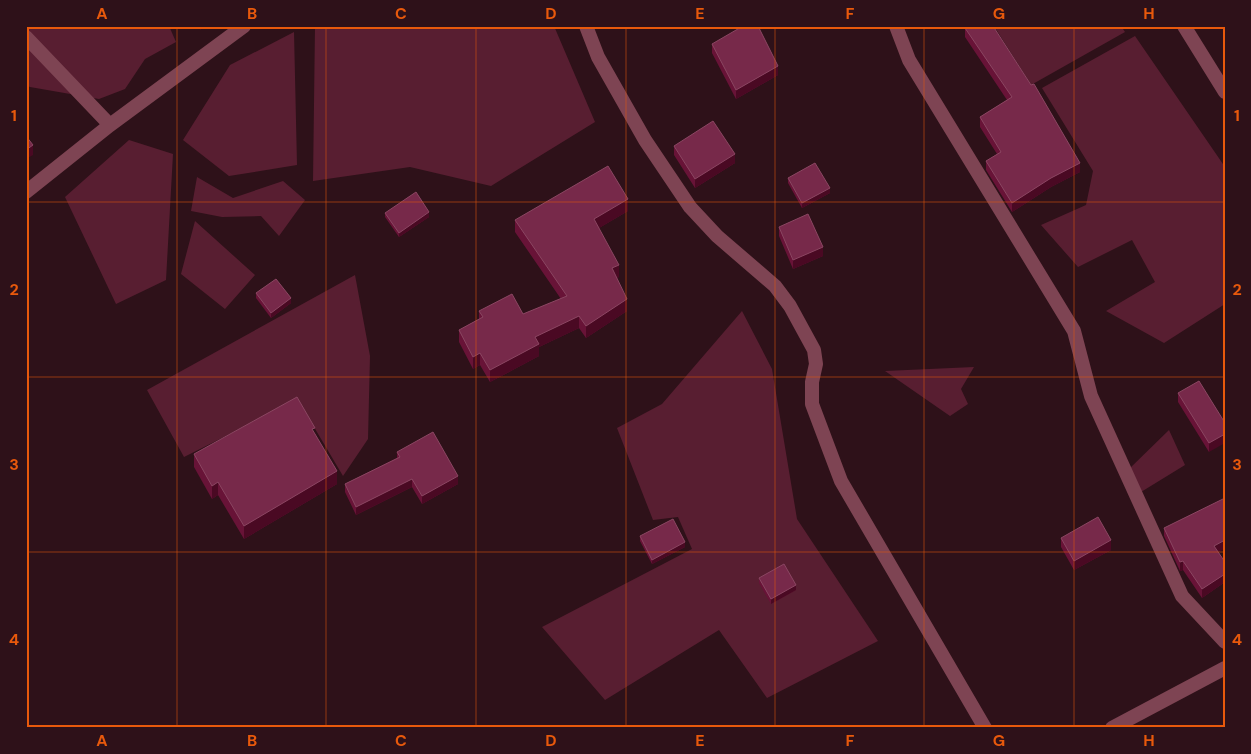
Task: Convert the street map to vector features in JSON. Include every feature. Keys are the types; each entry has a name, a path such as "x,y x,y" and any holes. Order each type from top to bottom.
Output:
{"street":[{"path":"26,192 110,125 244,26"},
{"path":"586,26 598,57 645,140 690,207 717,236 775,286 790,306 814,350 816,364 812,382 812,404 841,481 985,728"},
{"path":"896,26 909,60 1074,331 1091,396 1182,596 1225,642"},
{"path":"1184,26 1225,92"},
{"path":"26,38 110,125"},
{"path":"1112,728 1225,668"}],"shaded area":[{"path":"26,26 169,26 176,42 145,59 125,89 99,99 26,85"},
{"path":"315,26 554,26 595,122 491,186 410,167 313,181"},
{"path":"994,26 1121,26 1125,32 1031,85"},
{"path":"294,32 297,165 229,176 183,140 230,65"},
{"path":"1135,36 1225,167 1225,304 1164,343 1106,311 1155,282 1132,240 1078,267 1041,225 1086,205 1093,171 1042,88"},
{"path":"129,140 173,154 166,280 116,304 65,197"},
{"path":"197,177 233,198 283,181 305,200 279,236 261,216 222,217 191,211"},
{"path":"195,221 255,275 225,309 181,274"},
{"path":"355,275 370,356 368,439 343,476 298,400 184,457 147,390"},
{"path":"742,311 772,369 797,519 878,641 767,698 719,630 605,700 542,627 692,549 678,517 653,520 617,428 662,404"},
{"path":"974,367 961,389 968,404 950,416 885,371"},
{"path":"1169,430 1185,465 1141,492 1126,472"}],"building":[{"path":"743,26 758,26 778,66 736,90 712,44"},
{"path":"968,26 993,26 1031,85 1034,84 1080,163 1051,178 1012,203 986,161 1001,152 980,117 1012,97 965,28"},
{"path":"713,121 735,154 695,179 674,146"},
{"path":"26,136 33,145 26,150"},
{"path":"815,163 830,188 802,203 788,178"},
{"path":"608,166 628,199 594,219 619,265 612,268 627,299 586,326 579,316 535,337 539,344 490,370 480,353 473,357 459,330 483,317 479,311 512,294 523,314 567,296 515,220"},
{"path":"416,192 429,212 399,233 385,213"},
{"path":"808,214 823,247 793,260 779,227"},
{"path":"276,279 291,298 271,313 256,293"},
{"path":"1199,381 1225,423 1225,434 1209,443 1178,393"},
{"path":"297,397 315,428 312,429 337,471 244,526 218,482 212,486 194,454"},
{"path":"433,432 458,476 422,496 412,479 356,507 345,484 400,457 397,452"},
{"path":"1225,498 1225,540 1214,546 1225,562 1225,574 1202,589 1183,561 1180,562 1164,528"},
{"path":"1098,517 1111,540 1074,561 1061,538"},
{"path":"673,519 685,542 652,560 640,536"},
{"path":"784,564 796,585 771,599 759,578"}]}
